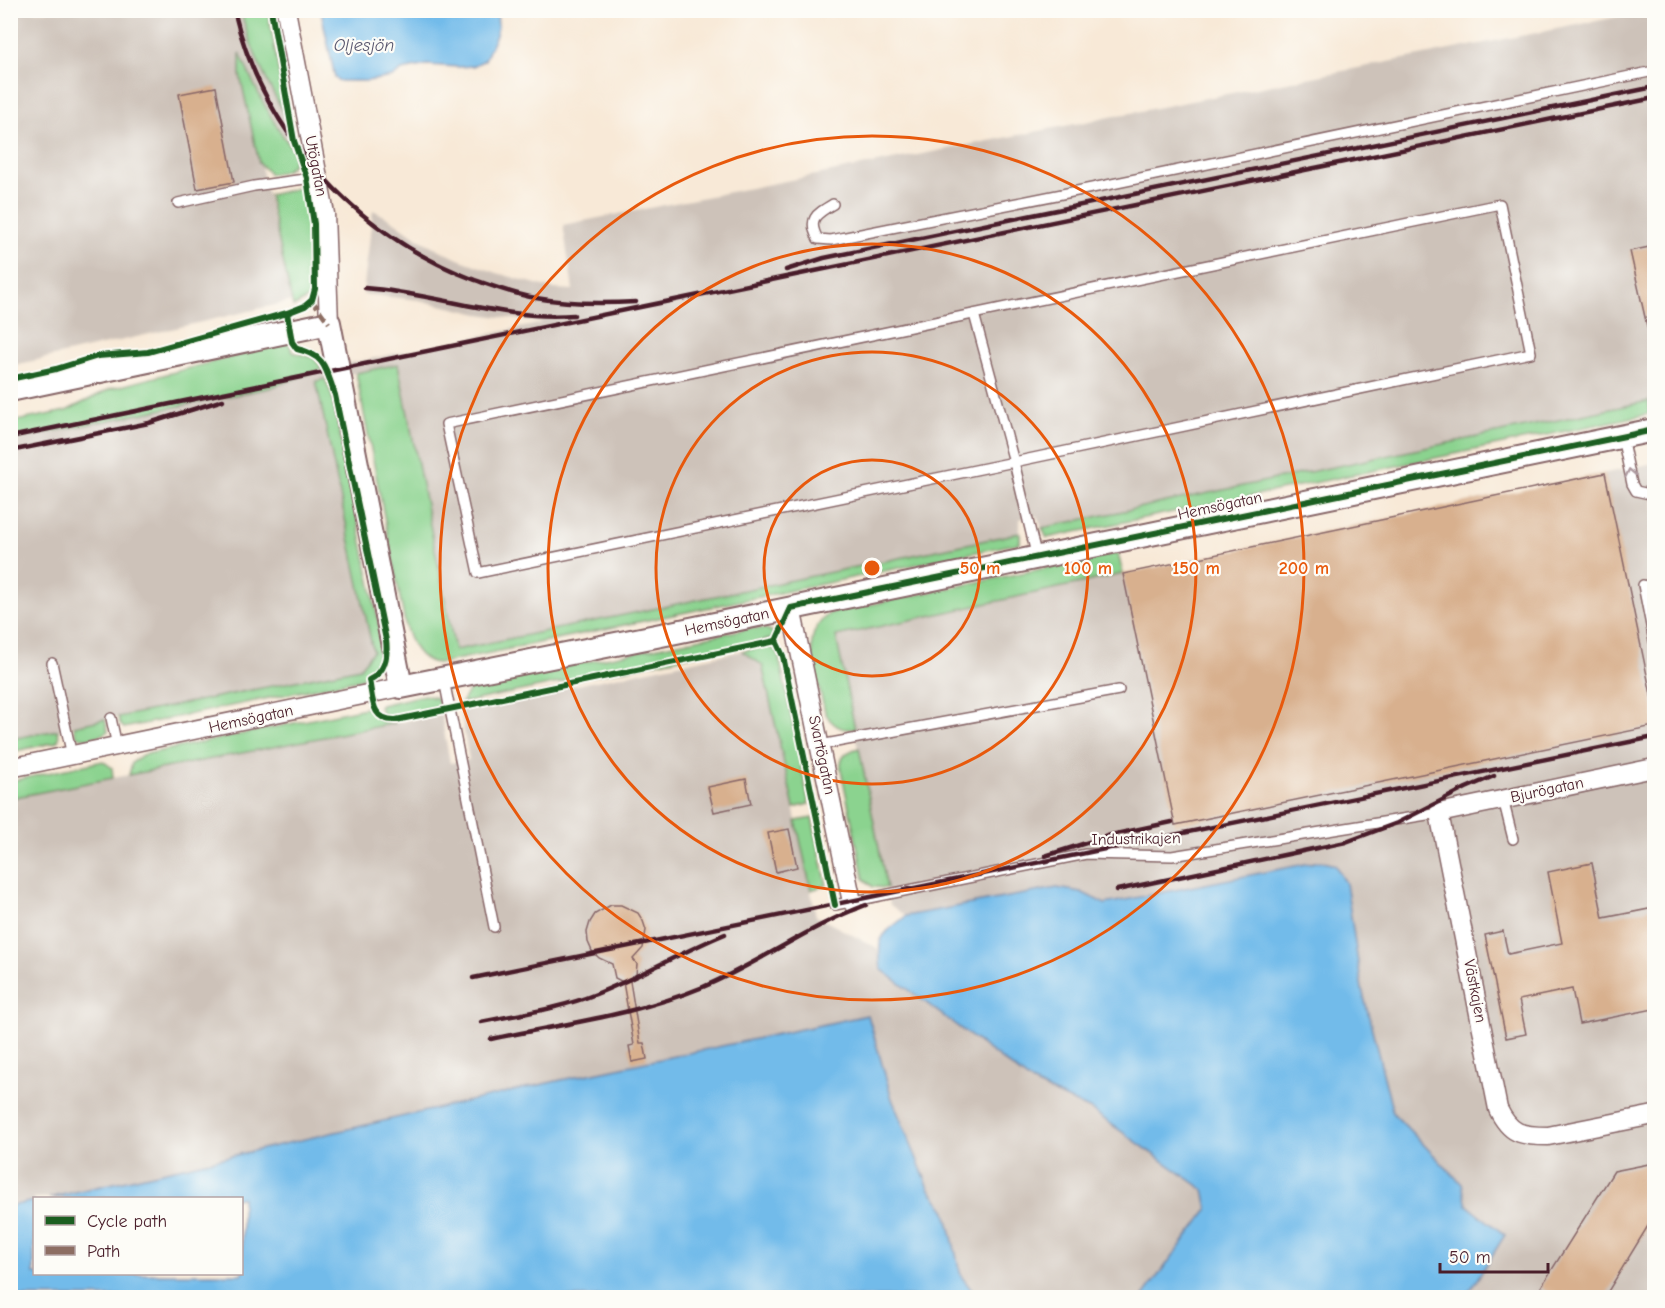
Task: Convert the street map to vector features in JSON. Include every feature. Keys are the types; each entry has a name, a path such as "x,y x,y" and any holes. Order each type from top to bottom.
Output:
{"street":[{"name":"Utögatan","path":"286,10 325,214 329,322"},
{"path":"10,390 329,322 401,687"},
{"name":"Hemsögatan","path":"10,768 1654,430"},
{"name":"Svartögatan","path":"791,608 820,745 843,903"},
{"name":"Bjurögatan","path":"1439,813 1654,768"},
{"name":"Västkajen","path":"1439,813 1498,1109 1505,1123 1516,1132 1530,1136 1548,1136 1654,1115"}],"lane":[{"path":"833,204 818,213 813,222 813,230 818,239 831,240 1107,185 1654,71"},
{"path":"178,203 254,186 319,177"},
{"path":"1500,204 1531,353 1014,462 478,573 446,424 1500,204"},
{"path":"974,314 1037,558"},
{"path":"1622,437 1632,484 1636,491 1654,495"},
{"path":"1643,585 1654,640"},
{"path":"52,663 72,756"},
{"path":"444,680 494,927"},
{"path":"820,745 1119,690"},
{"path":"111,718 117,746"},
{"path":"1503,799 1513,839"},
{"name":"Industrikajen","path":"843,903 1086,854 1172,856 1439,813"}],"shaded area":[{"path":"10,11 241,11 252,48 263,74 287,118 293,150 260,96 240,55 240,75 292,301 11,366"},
{"path":"1654,11 1654,436 1648,401 1042,528 1037,516 1020,519 1020,533 455,650 398,364 316,381 373,651 360,668 11,739 11,440 269,388 322,369 543,323 479,314 418,300 363,294 373,210 420,240 458,259 554,289 573,290 563,225"},
{"path":"1654,463 1654,1297 1466,1297 1505,1235 1467,1205 1462,1184 1393,1113 1362,989 1346,883 1320,861 1104,904 1081,892 1057,888 906,916 890,905 835,636"},
{"path":"742,651 762,665 816,916 877,948 881,969 1033,1083 1091,1110 1204,1190 1208,1209 1142,1297 977,1297 961,1276 946,1211 929,1188 892,1099 868,1015 561,1080 71,1194 33,1197 33,1201 11,1206 11,798 441,714 450,763 469,760 460,709"}],"green space":[{"path":"241,11 268,11 287,118 260,66"},
{"path":"240,53 265,106 293,151 294,161 284,171 270,174 259,163 240,75"},
{"path":"299,188 306,192 311,224 311,289 309,298 293,307 269,195"},
{"path":"288,342 293,352 314,358 322,369 269,388 11,440 11,422 66,411 110,389"},
{"path":"398,364 455,650 1020,533 1020,543 441,663 434,662 422,657 411,641 406,628 356,373"},
{"path":"325,379 332,396 384,649 379,663 361,679 124,728 118,717 360,668 373,651 316,381"},
{"path":"1649,401 1649,414 1047,538 1042,528"},
{"path":"1118,553 1123,574 836,636 855,729 837,726 825,712 812,643 818,625 830,613"},
{"path":"751,628 767,629 776,634 771,639 462,703 470,690 494,681"},
{"path":"768,646 776,650 779,657 809,804 794,808 762,665 742,651"},
{"path":"424,695 437,698 440,707 390,717 383,715 379,707 381,705"},
{"path":"370,707 379,720 396,723 129,775 132,763 142,755"},
{"path":"105,719 108,731 105,733 87,738 76,735 74,726"},
{"path":"58,730 57,742 11,752 11,739"},
{"path":"859,748 887,888 873,887 864,879 841,770 841,762 845,756"},
{"path":"103,761 112,768 113,778 11,798 11,781"},
{"path":"812,818 827,885 811,890 796,821"}],"water":[{"name":"Oljesjön","path":"321,11 497,11 498,27 485,60 473,66 427,65 402,70 392,77 367,81 339,81 335,78"},
{"path":"1320,861 1335,865 1346,883 1362,989 1393,1113 1462,1184 1467,1205 1505,1235 1466,1297 1142,1297 1208,1209 1204,1190 1091,1110 1033,1083 881,969 879,950 882,938 906,916 1057,888 1081,892 1105,904"},
{"path":"868,1015 892,1099 929,1188 946,1211 961,1276 977,1297 11,1297 11,1206 33,1201 33,1275 243,1275 243,1197 53,1197 561,1080"}],"building":[{"path":"216,87 234,182 197,189 179,94"},
{"path":"1654,246 1654,357 1630,251"},
{"path":"10,293 15,307 10,308"},
{"path":"1605,473 1654,709 1654,726 1175,825 1123,574"},
{"path":"746,779 751,804 714,812 708,787"},
{"path":"789,829 797,867 776,872 768,833"},
{"path":"1592,863 1603,918 1654,908 1654,1009 1579,1024 1572,989 1519,1000 1526,1034 1506,1038 1485,935 1503,931 1508,954 1562,943 1548,872"},
{"path":"611,905 621,905 638,913 646,930 643,948 633,959 637,964 636,975 630,981 640,1043 644,1043 647,1059 632,1062 629,1046 634,1045 623,982 615,978 612,964 599,958 592,951 588,942 587,932 590,922 595,914"},
{"path":"1654,1163 1654,1216 1604,1298 1557,1298 1541,1287 1614,1171"}],"railway":[{"path":"234,10 248,55 267,98 292,138 322,175 355,208 392,237 432,261 475,280 521,295 573,302 636,302"},
{"path":"786,270 824,258 1654,87"},
{"path":"10,437 1654,98"},
{"path":"365,288 521,314 574,315"},
{"path":"10,451 149,423 223,400"},
{"path":"473,978 1654,737"},
{"path":"1117,890 1346,842 1397,823 1494,776"},
{"path":"1045,856 1111,835 1172,822"},
{"path":"491,1039 625,1012 678,997 724,977 825,923 866,905"},
{"path":"481,1022 539,1011 582,999 629,980 725,934"}],"marked path":[{"path":"312,300 329,323"}],"cycle path":[{"path":"271,10 294,141 307,178 314,224 315,289 312,300 305,306 287,313"},
{"path":"10,379 56,369 98,356 148,352 287,313 292,342 297,349 314,355 324,365 335,395 386,640 385,663 379,673 369,680 375,708 382,717 396,720 776,641"},
{"path":"776,641 791,608 1654,430"},
{"path":"776,641 783,656 835,905"}]}
